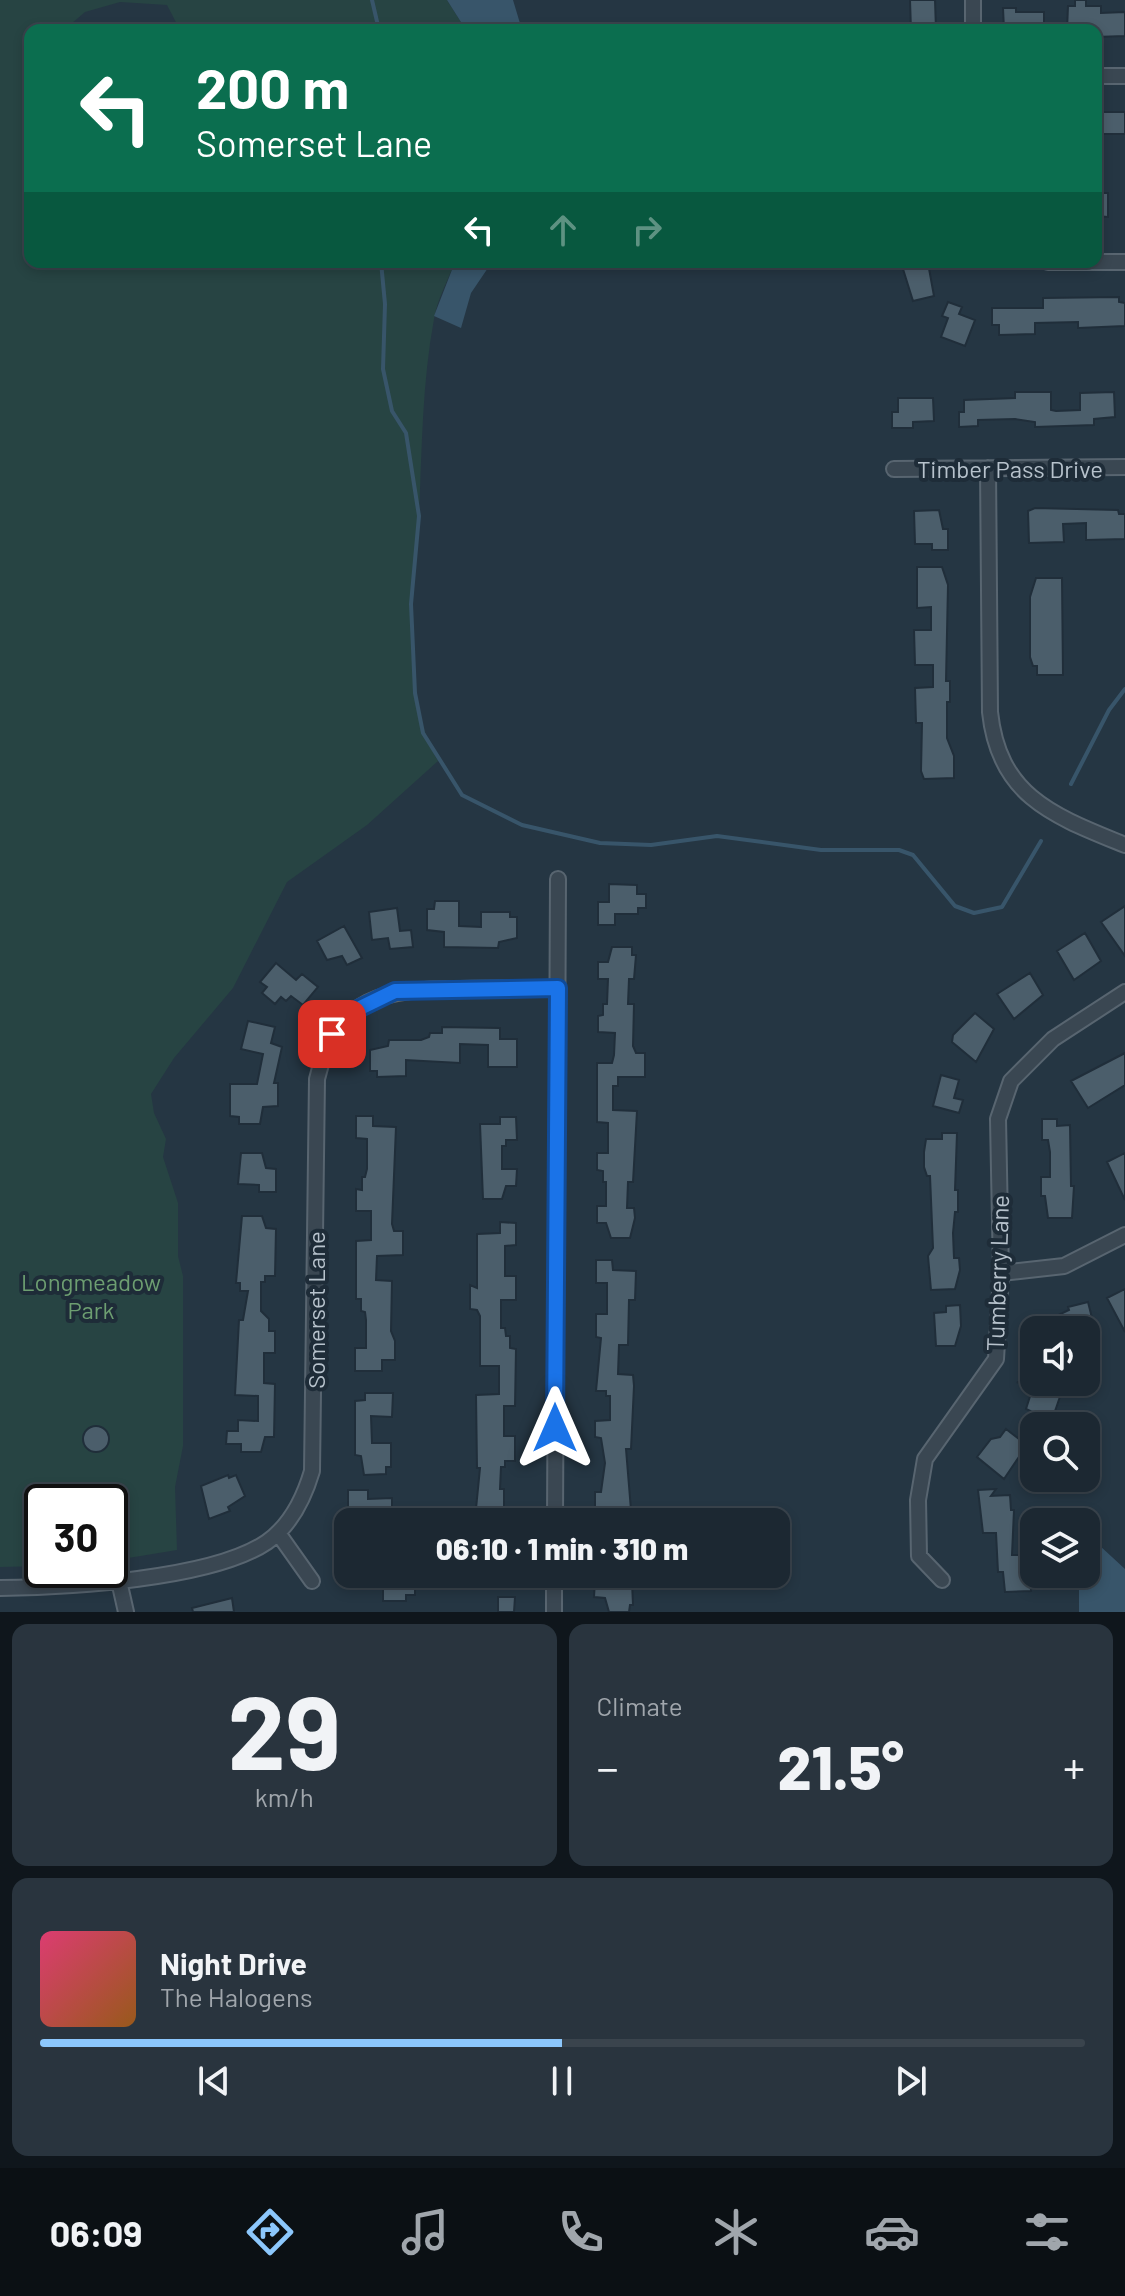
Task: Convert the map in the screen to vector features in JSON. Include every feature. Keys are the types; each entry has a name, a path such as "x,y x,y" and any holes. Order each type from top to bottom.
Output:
{"street":[{"path":"973,0 973,24"},
{"path":"1102,76 1125,76"},
{"path":"1102,262 1125,262"},
{"name":"Timber Pass Drive","path":"894,469 1125,467"},
{"path":"988,468 990,712 997,751 1010,778 1048,810 1125,845"},
{"path":"555,1508 558,879"},
{"name":"Somerset Lane","path":"128,1579 187,1569 248,1552 278,1533 299,1507 312,1471 317,1079 332,1034 356,1010 395,991 558,988"},
{"name":"Tumberry Lane","path":"942,1580 919,1556 918,1500 925,1459 996,1359 1001,1273 998,1119 1011,1081 1053,1039 1125,992"},
{"path":"1001,1273 1064,1266 1125,1235"},
{"path":"278,1533 312,1581"},
{"name":"Somerset Lane","path":"0,1588 24,1588"},
{"path":"121,1588 126,1612"},
{"path":"554,1588 554,1612"}],"green space":[{"name":"Longmeadow Park","path":"0,0 447,0 462,24 177,24 167,5 120,2 85,12 71,24 24,24 24,268 452,268 435,312 427,368 412,608 413,672 417,702 425,732 438,761 367,825 287,882 233,988 174,1058 151,1094 154,1113 166,1139 163,1157 178,1203 178,1256 183,1276 183,1446 175,1487 177,1550 128,1558 128,1484 24,1484 24,1566 0,1567"}],"water":[{"path":"447,0 513,0 520,24 462,24"},
{"path":"453,268 488,268 471,293 461,328 434,316"},
{"path":"1100,1546 1125,1569 1125,1612 1079,1612 1079,1588 1100,1588"}],"building":[{"path":"910,0 935,0 936,24 911,24"},
{"path":"1075,0 1086,0 1086,6 1101,6 1101,13 1125,12 1125,36 1102,37 1102,24 1067,24 1068,6 1075,6"},
{"path":"1003,8 1016,8 1016,12 1044,12 1044,24 1004,24"},
{"path":"1102,112 1125,112 1125,134 1102,134"},
{"path":"1102,193 1108,193 1108,217 1102,216"},
{"path":"929,268 934,296 913,301 903,269"},
{"path":"1119,297 1119,302 1125,303 1125,326 1078,328 1078,322 1035,323 1035,334 999,335 999,325 992,325 992,308 1043,308 1043,298"},
{"path":"948,302 962,307 959,314 975,320 965,346 941,337 948,318 942,316"},
{"path":"1015,392 1051,392 1051,410 1056,411 1080,410 1080,393 1114,392 1115,417 1094,419 1094,425 1035,427 1035,422 1015,419 978,420 978,426 959,427 959,412 964,412 964,400 1015,398"},
{"path":"898,398 933,398 934,421 913,422 913,428 892,428 892,412 898,412"},
{"path":"1035,508 1118,510 1119,514 1125,514 1125,539 1086,540 1086,523 1063,524 1064,542 1029,543 1028,511"},
{"path":"939,510 943,529 948,529 948,550 932,550 932,544 915,544 914,511"},
{"path":"917,567 942,567 948,585 946,681 950,681 950,702 947,702 947,738 954,756 954,778 924,779 921,771 922,723 916,723 915,688 933,687 933,665 915,665 914,630 931,630 931,607 917,608"},
{"path":"1036,578 1062,578 1063,675 1037,675 1037,666 1033,666 1030,657 1030,597"},
{"path":"609,884 637,885 637,894 646,894 646,908 638,908 638,914 615,914 615,925 598,925 598,902 609,902"},
{"path":"435,901 459,901 459,926 481,927 481,912 510,912 510,917 517,917 517,938 499,942 498,948 444,947 444,932 427,930 427,909 434,909"},
{"path":"1125,906 1125,956 1101,922"},
{"path":"397,908 400,931 411,930 413,947 390,949 388,938 372,940 369,912"},
{"path":"344,926 362,958 347,965 342,956 327,960 317,941"},
{"path":"1085,933 1101,961 1074,980 1057,951"},
{"path":"612,947 632,947 632,955 636,955 634,979 629,979 628,1004 634,1004 633,1046 636,1053 645,1053 645,1077 618,1077 618,1086 613,1086 613,1110 637,1111 633,1182 628,1182 627,1208 634,1208 635,1218 630,1238 611,1238 606,1223 597,1223 597,1206 606,1206 606,1182 603,1182 603,1171 597,1170 597,1153 608,1153 608,1123 597,1122 597,1063 612,1063 615,1033 598,1032 598,1016 603,1015 603,1004 607,1004 608,979 598,979 598,962 608,962"},
{"path":"276,963 296,980 302,974 318,987 303,1005 291,996 286,1001 281,997 275,1004 262,993 267,987 260,982"},
{"path":"1030,973 1043,995 1014,1019 997,994"},
{"path":"975,1013 994,1029 976,1062 952,1042 953,1035"},
{"path":"248,1021 275,1027 271,1043 282,1047 274,1083 278,1083 278,1106 263,1107 260,1124 239,1124 239,1117 230,1116 230,1084 257,1084 263,1054 241,1049"},
{"path":"442,1027 500,1028 500,1039 517,1039 517,1067 488,1067 488,1045 460,1044 460,1063 406,1060 406,1076 377,1077 377,1071 370,1071 370,1050 388,1046 389,1040 421,1040 429,1037 430,1033 442,1033"},
{"path":"1125,1053 1125,1085 1088,1108 1071,1081"},
{"path":"941,1075 959,1080 954,1098 963,1100 959,1113 933,1106"},
{"path":"356,1116 373,1116 373,1126 396,1127 392,1224 394,1231 403,1231 403,1255 377,1256 376,1280 392,1281 391,1331 395,1341 395,1360 382,1360 382,1371 355,1371 355,1348 366,1348 365,1312 361,1311 361,1299 356,1299 356,1241 371,1240 371,1211 356,1211 356,1189 362,1190 362,1177 365,1177 367,1169 367,1139 356,1138"},
{"path":"500,1117 516,1117 517,1140 506,1140 506,1146 502,1146 502,1169 517,1169 516,1186 506,1186 502,1199 483,1199 480,1124 500,1124"},
{"path":"1042,1119 1057,1119 1057,1126 1070,1125 1071,1186 1074,1186 1072,1218 1048,1218 1045,1196 1041,1196 1041,1177 1050,1177 1050,1152 1048,1140 1042,1140"},
{"path":"942,1133 957,1133 955,1190 958,1190 958,1212 955,1212 953,1233 954,1258 959,1258 960,1270 955,1289 931,1290 928,1256 933,1248 930,1176 927,1176 924,1167 924,1152 926,1139 942,1139"},
{"path":"241,1153 262,1153 266,1168 276,1169 276,1192 259,1192 259,1185 238,1184"},
{"path":"1125,1153 1125,1200 1107,1162"},
{"path":"242,1216 262,1216 266,1228 276,1229 275,1276 265,1276 265,1282 261,1282 261,1311 269,1319 269,1331 275,1331 275,1353 264,1353 264,1383 275,1384 274,1437 265,1437 261,1452 241,1452 241,1444 226,1444 227,1431 238,1431 238,1420 258,1421 258,1396 235,1395 239,1320 243,1320 248,1291 240,1291 240,1283 236,1283"},
{"path":"500,1222 516,1223 516,1245 505,1246 505,1276 516,1276 516,1300 501,1300 501,1328 505,1328 506,1336 510,1336 510,1348 516,1349 515,1406 504,1406 504,1436 515,1436 515,1461 505,1461 505,1467 501,1467 500,1489 504,1489 504,1507 515,1508 476,1508 480,1468 477,1468 476,1395 499,1394 499,1366 480,1366 480,1316 477,1310 470,1309 470,1285 477,1288 477,1234 500,1233"},
{"path":"596,1260 612,1260 613,1270 636,1271 635,1300 629,1300 628,1345 619,1345 618,1374 633,1375 631,1449 626,1449 631,1508 595,1508 595,1492 601,1492 605,1463 601,1438 595,1437 595,1421 610,1420 610,1396 606,1396 606,1391 596,1391 601,1338 596,1337 596,1314 607,1314 607,1283 596,1283"},
{"path":"1125,1289 1125,1332 1107,1298"},
{"path":"1088,1302 1092,1316 1056,1316 1069,1310 1068,1307"},
{"path":"960,1305 961,1326 955,1346 936,1346 934,1313 946,1312 946,1306"},
{"path":"365,1393 393,1393 392,1417 371,1416 372,1443 391,1443 391,1467 386,1467 386,1474 364,1475 361,1456 355,1455 355,1401 365,1400"},
{"path":"1030,1396 1060,1396 1055,1412 1026,1409"},
{"path":"96,1426 105,1430 109,1439 105,1448 96,1452 87,1448 83,1439 87,1430"},
{"path":"1006,1429 1020,1440 1020,1455 1004,1479 977,1457 991,1439 1000,1437"},
{"path":"228,1475 229,1478 236,1475 245,1496 228,1507 230,1511 209,1519 201,1486"},
{"path":"996,1489 991,1496 1010,1495 1011,1510 1014,1510 1012,1555 1020,1555 1020,1588 1031,1588 1031,1591 1005,1592 1003,1572 998,1572 996,1533 983,1533 978,1490"},
{"path":"348,1490 368,1490 368,1499 392,1498 392,1508 348,1508"},
{"path":"383,1588 415,1588 415,1595 406,1595 406,1601 383,1601"},
{"path":"595,1588 632,1588 633,1605 630,1605 629,1612 609,1612 605,1598 594,1597"},
{"path":"498,1597 515,1597 514,1612 498,1612"},
{"path":"232,1598 234,1612 193,1612 192,1608"}],"waterway":[{"path":"372,0 378,24"},
{"path":"382,268 385,304 383,369 392,411 406,433 419,516 411,604 415,693 423,733 462,795 522,825 600,843 651,845 717,836 821,850 899,850 913,855 955,906 974,913 1002,907 1041,841"},
{"path":"1071,784 1109,710 1125,689"}],"route":[{"path":"332,1034 356,1010 379,995 395,991 558,988 555,1428"}]}
